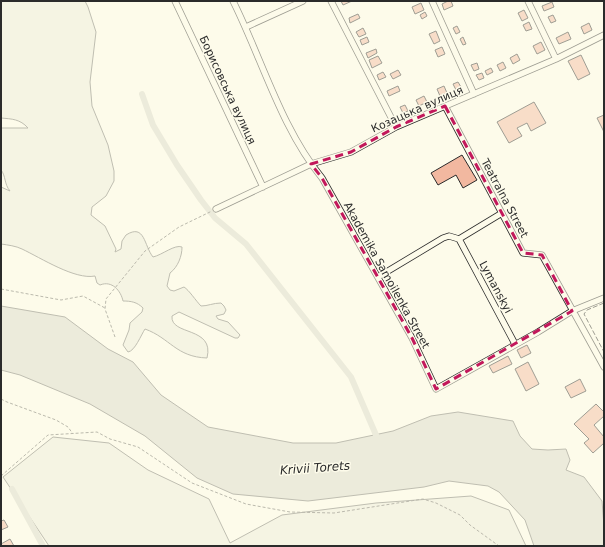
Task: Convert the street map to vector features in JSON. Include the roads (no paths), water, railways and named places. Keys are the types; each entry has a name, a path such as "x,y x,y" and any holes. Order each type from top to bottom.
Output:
{"street":[{"name":"Борисовська вулиця","path":"175,1 263,187"},
{"name":"Akademika Samoilenka Street","path":"233,1 246,27 280,108 311,164 322,178 412,338 436,388 572,311 604,298"},
{"path":"246,27 304,1"},
{"path":"331,1 396,127"},
{"path":"432,1 474,94"},
{"path":"528,1 556,59"},
{"name":"Козацька вулиця","path":"214,210 311,164 350,152 396,127 556,59 604,35"},
{"name":"Teatralna Street","path":"445,106 522,253 542,255 604,367"},
{"path":"378,277 443,238 449,236 459,239 502,213"},
{"name":"Lymanskyi","path":"459,239 515,344"}],"water":[{"name":"Krivii Torets","path":"1,306 65,317 108,349 133,362 161,395 208,427 293,443 336,443 393,431 431,416 458,412 513,421 520,436 532,449 566,449 570,460 566,470 584,477 602,501 604,546 534,546 525,520 499,492 488,486 449,481 424,487 308,501 233,494 197,478 145,436 90,404 20,375 1,370"}],"waterway":[{"path":"142,94 153,125 177,165 201,200 215,218 246,244 351,377 376,435"},
{"path":"12,489 43,546"}]}
